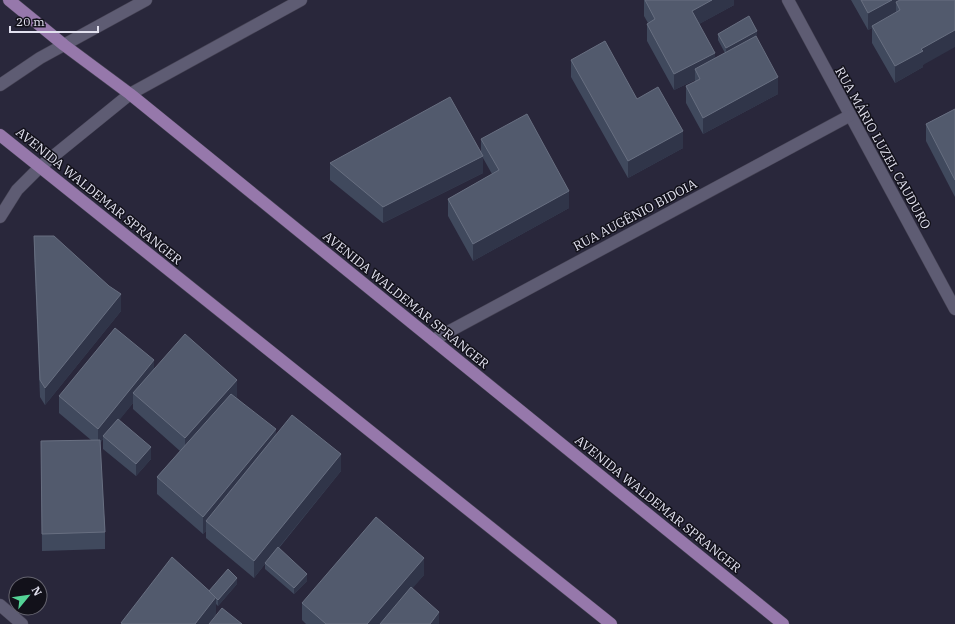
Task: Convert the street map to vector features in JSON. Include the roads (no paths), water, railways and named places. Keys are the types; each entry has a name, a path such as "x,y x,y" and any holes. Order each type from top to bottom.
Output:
{"main road":[{"name":"AVENIDA WALDEMAR SPRANGER","path":"9,0 64,45 130,94 783,624"},
{"name":"AVENIDA WALDEMAR SPRANGER","path":"0,135 611,624"}],"street":[{"path":"0,85 40,58 146,0"},
{"path":"0,217 17,190 40,167 130,94 300,0"},
{"name":"RUA MÁRIO LUZEL CAUDURO","path":"788,0 849,116 955,308"},
{"name":"RUA AUGÊNIO BIDOIA","path":"433,340 849,116"},
{"path":"0,605 22,624"}]}
